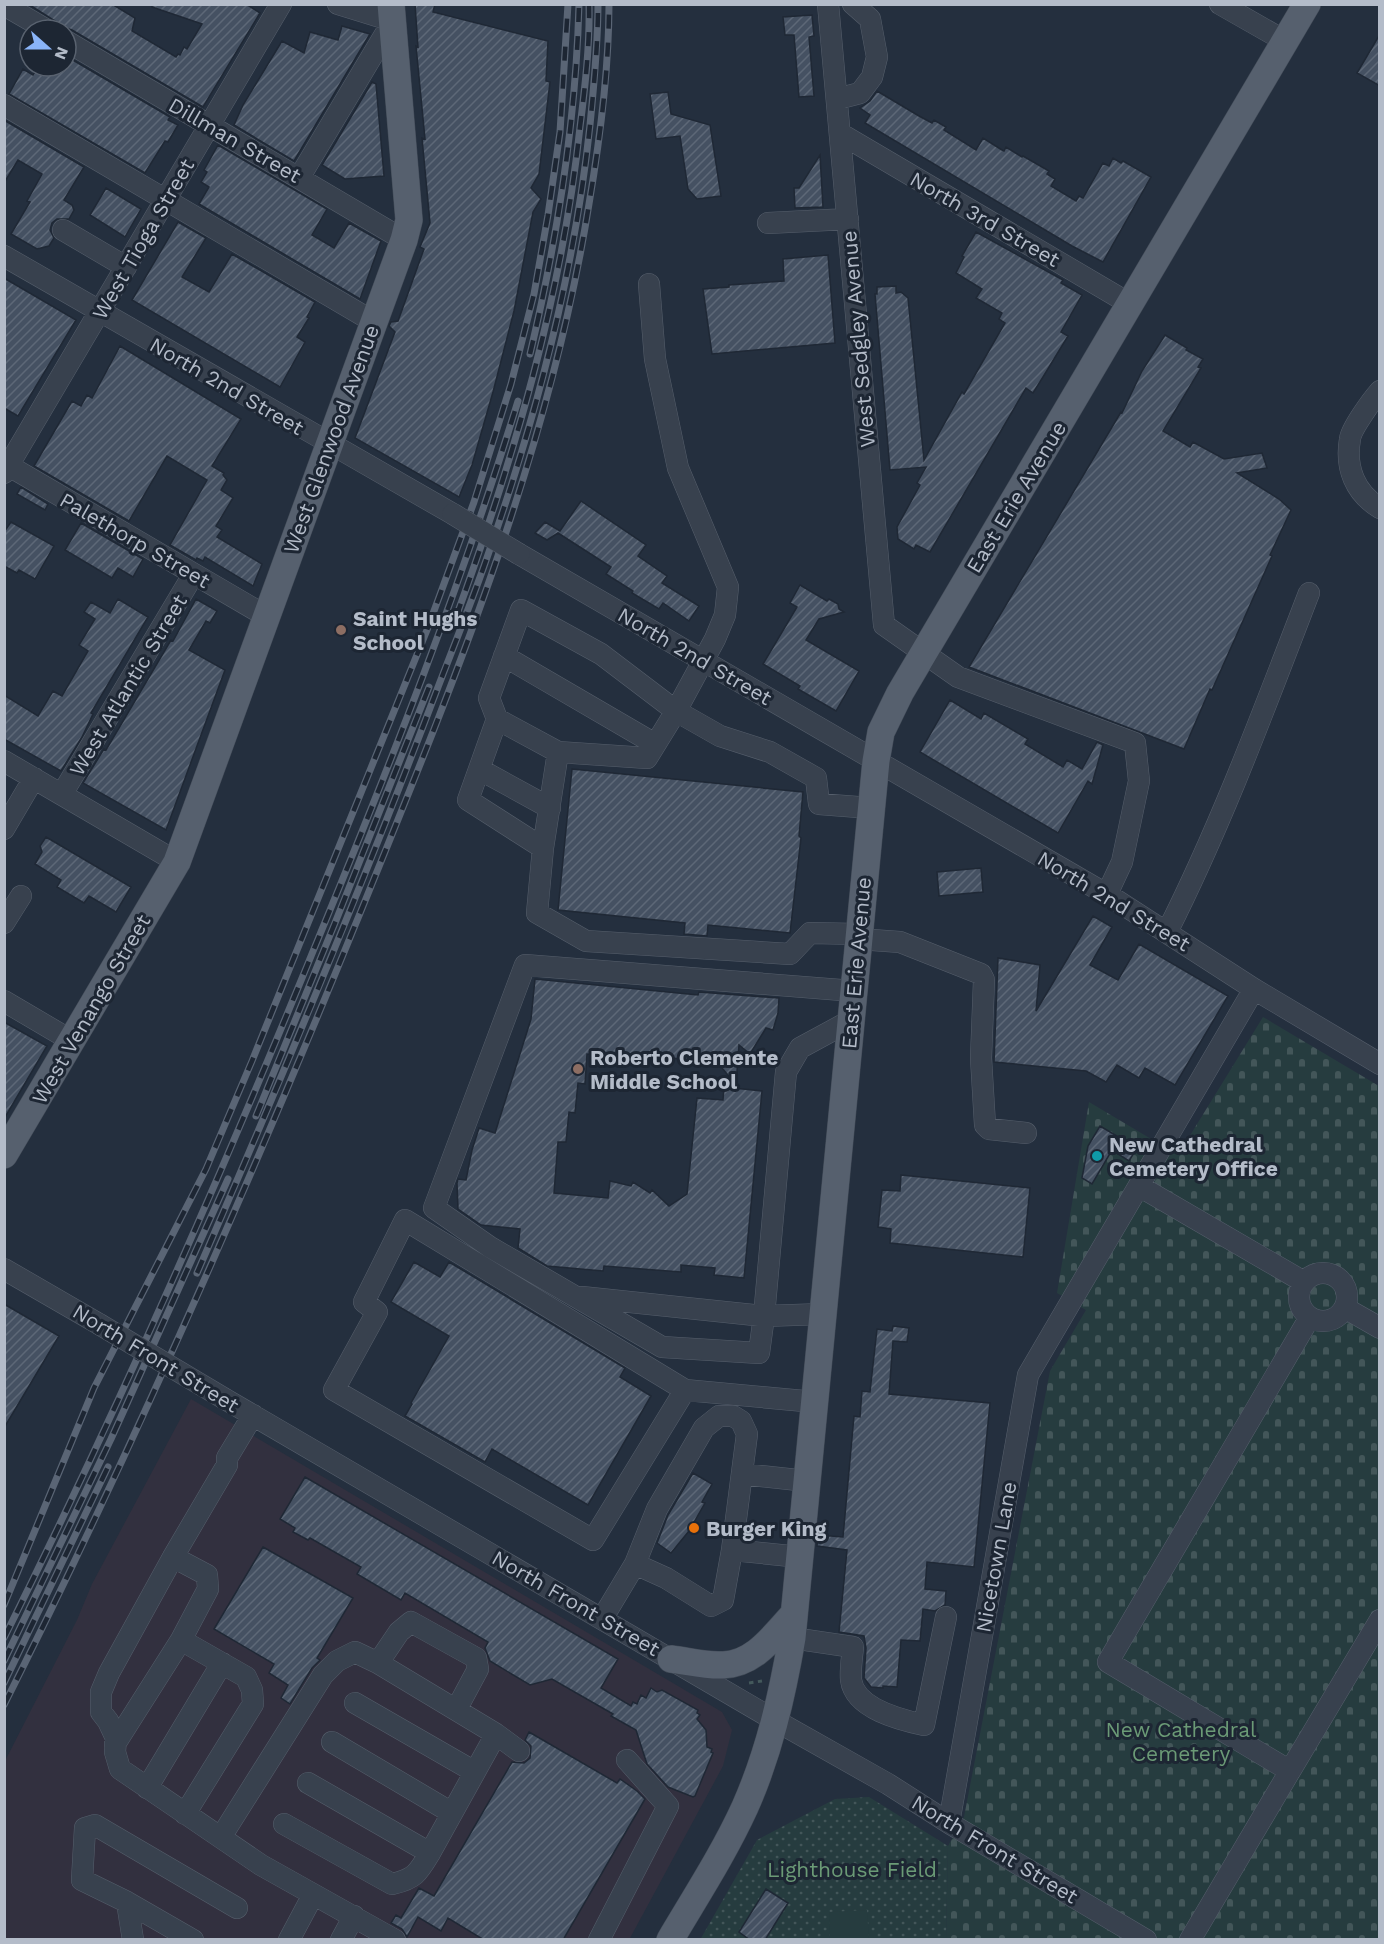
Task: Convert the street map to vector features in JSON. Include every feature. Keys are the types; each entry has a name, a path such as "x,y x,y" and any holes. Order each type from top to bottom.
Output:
{"main road":[{"name":"East Erie Avenue","path":"670,1940 726,1844 745,1807 761,1767 776,1720 793,1626 871,808 881,732 924,653 1307,4"},
{"name":"West Glenwood Avenue","path":"177,862 404,240 409,220 392,13"},
{"name":"West Venango Street","path":"8,1142 72,1041 177,862"},
{"path":"671,1659 722,1666 740,1663 759,1652 793,1626"}],"street":[{"name":"West Tioga Street","path":"6,467 281,4"},
{"path":"299,177 392,13 338,4"},
{"name":"West Sedgley Avenue","path":"828,4 884,625 958,677 1135,743 1139,781 1122,862 1107,894"},
{"path":"837,99 860,93 872,77 877,57 870,19 853,4"},
{"path":"1220,4 1279,53"},
{"path":"4,5 26,18"},
{"name":"Dillman Street","path":"78,48 404,240"},
{"path":"4,105 374,322"},
{"name":"North 3rd Street","path":"841,134 1130,304"},
{"path":"768,223 848,219"},
{"path":"63,230 126,267"},
{"name":"North 2nd Street","path":"4,256 1107,894 1254,989 1380,1064"},
{"path":"497,719 558,752 647,758 716,639 725,615 728,587 678,468 655,359 649,284"},
{"path":"1380,391 1350,437 1350,474 1368,501 1380,508"},
{"name":"Palethorp Street","path":"6,467 266,616"},
{"name":"West Atlantic Street","path":"62,794 193,575"},
{"path":"1167,932 1256,732 1309,593"},
{"path":"543,848 468,800 497,719 489,698 520,610 601,654 676,711 720,736 770,752 816,778 819,804 871,808"},
{"path":"504,656 655,744"},
{"path":"558,752 543,848 537,913 586,941 790,954 810,933 859,937 900,942 981,974 984,980 981,1058 985,1125 989,1129 1026,1133"},
{"path":"4,761 177,862"},
{"path":"479,769 549,808"},
{"path":"4,829 34,778"},
{"path":"4,923 21,896"},
{"path":"851,1023 846,1023 800,1048 786,1072 759,1353 662,1347 490,1247 434,1208 525,965 854,991"},
{"name":"Nicetown Lane","path":"949,1823 1028,1375 1254,989"},
{"path":"4,1001 72,1041"},
{"path":"1139,1186 1304,1282"},
{"path":"685,1390 593,1540 334,1390 377,1312 364,1302 405,1220 685,1390 814,1401"},
{"name":"North Front Street","path":"4,1269 880,1779 949,1823 1146,1940"},
{"path":"1317,1273 1332,1274 1344,1284 1347,1292 1345,1308 1340,1314 1326,1321 1310,1317 1304,1312 1299,1298 1304,1282 1317,1273"},
{"path":"575,1296 764,1316 823,1314"},
{"path":"1345,1308 1380,1328"},
{"path":"1290,1771 1108,1662 1310,1317"},
{"path":"602,1618 635,1564 657,1509 704,1428 719,1416 733,1416 741,1421 747,1434 723,1600 711,1606 666,1578 635,1564"},
{"path":"257,1417 227,1458 227,1465 109,1673 101,1692 101,1712 116,1738 115,1752 120,1769 261,1865 395,1940"},
{"path":"742,1474 807,1481"},
{"path":"732,1550 800,1557"},
{"path":"115,1744 181,1640 208,1589 207,1575 173,1557"},
{"path":"793,1626 853,1647 851,1682 860,1697 879,1712 924,1725 946,1617"},
{"path":"1190,1940 1380,1620"},
{"path":"378,1663 399,1632 411,1622 476,1658 478,1669 456,1710"},
{"path":"181,1640 246,1677 252,1690 253,1704 185,1814"},
{"path":"221,1838 323,1675 337,1661 355,1652 378,1663 496,1734 519,1751"},
{"path":"147,1788 222,1664"},
{"path":"355,1703 475,1772"},
{"path":"285,1824 392,1884 408,1881 418,1873 430,1853 496,1734"},
{"path":"332,1742 452,1813"},
{"path":"599,1940 668,1806 627,1760"},
{"path":"308,1783 430,1853"},
{"path":"193,1940 127,1902 82,1880 85,1828 95,1825 237,1908"},
{"path":"289,1940 313,1895"},
{"path":"127,1902 133,1940"},
{"path":"340,1940 354,1916"}],"path":[{"path":"746,1684 762,1681"}],"shaded area":[{"path":"191,1399 722,1712 732,1730 723,1766 629,1940 5,1939 4,1763 77,1620 92,1584"}],"green space":[{"name":"New Cathedral Cemetery","path":"1263,1017 1379,1086 1379,1939 946,1940 948,1846 964,1817 1050,1371 1086,1310 1057,1293 1089,1102 1178,1155"},
{"name":"Lighthouse Field","path":"869,1797 948,1846 946,1939 700,1940 757,1840 835,1799"},
{"path":"867,1910 869,1939 830,1939 829,1912"}],"building":[{"path":"28,4 112,4 135,18 132,31 176,57 180,55 184,47 187,49 202,24 152,7 152,4 246,4 260,13 203,107 78,34 78,18 50,18"},
{"path":"415,4 435,4 433,12 548,41 546,81 550,82 539,174 531,188 541,199 533,212 514,311 493,392 472,465 459,497 355,438 395,332 389,326 391,322 398,321 424,249 420,247 430,223 422,138 425,139 416,46 418,47"},
{"path":"812,15 814,36 809,37 814,96 799,97 794,35 785,35 783,17"},
{"path":"342,26 370,34 294,161 234,125 243,105 282,41 304,53 310,32 338,40"},
{"path":"1380,34 1380,86 1357,73"},
{"path":"78,63 170,117 168,120 178,125 145,173 9,94 18,78 78,78"},
{"path":"372,82 376,84 384,176 345,179 322,165"},
{"path":"877,91 932,123 934,120 946,127 944,130 976,150 983,138 1004,151 1006,147 1023,156 1049,171 1047,174 1055,179 1051,186 1076,201 1079,196 1083,198 1103,163 1109,166 1113,158 1151,177 1103,262 1072,246 865,123 870,115 860,108 870,101"},
{"path":"668,92 671,114 710,125 721,196 697,199 688,189 680,136 656,139 650,94"},
{"path":"4,120 84,167 64,200 72,205 74,210 69,219 57,219 52,223 50,230 54,238 49,246 37,249 11,234 30,202 27,201 42,174 18,160 4,183"},
{"path":"218,145 327,209 312,235 334,248 349,223 381,241 360,299 199,204 209,187 201,182 207,172 204,170"},
{"path":"820,155 823,207 795,208 794,188 799,188"},
{"path":"106,188 141,209 125,237 90,215"},
{"path":"178,222 206,238 182,277 209,292 232,254 315,302 307,317 309,318 297,337 305,342 280,387 132,300"},
{"path":"976,232 1063,280 1061,283 1082,295 1061,332 1068,336 1033,393 1026,388 930,552 916,545 914,549 898,539 897,527 920,485 917,483 926,467 890,470 875,294 877,294 877,287 896,286 896,293 901,292 908,298 924,460 962,392 964,394 1005,323 999,319 1002,313 976,298 982,289 956,273 964,257 962,256"},
{"path":"828,255 835,343 712,354 703,289 784,281 783,259"},
{"path":"4,278 76,320 18,416 4,408"},
{"path":"1165,335 1203,359 1198,367 1201,368 1163,431 1190,447 1193,442 1224,459 1262,453 1267,468 1237,473 1279,499 1291,510 1184,749 969,667 1122,413 1142,371"},
{"path":"120,346 241,419 212,466 224,473 227,480 221,490 233,498 216,526 222,530 217,537 262,564 253,586 205,557 203,561 197,558 196,560 170,545 207,480 167,456 129,521 34,466 72,401 81,406 87,395 92,398"},
{"path":"21,487 48,504 45,510 17,494"},
{"path":"581,501 646,545 638,556 667,576 662,583 699,606 689,621 663,603 659,609 632,593 633,591 606,574 611,567 558,533 547,540 535,533 545,522 560,531"},
{"path":"11,522 54,546 35,579 19,570 17,573 4,566 4,532"},
{"path":"81,523 143,559 133,577 118,568 112,578 65,550"},
{"path":"800,585 827,601 829,599 838,604 839,609 844,612 819,619 806,640 859,671 836,711 798,689 800,686 763,664 797,607 790,603"},
{"path":"118,599 148,617 91,713 93,714 82,737 61,771 4,739 4,695 38,716 53,691 62,696 88,651 79,645 95,619 84,612 91,602 110,613"},
{"path":"196,599 217,611 210,623 206,621 189,650 225,670 166,830 83,783 104,749 106,750 171,640 173,641"},
{"path":"950,700 981,719 984,713 1028,739 1025,744 1063,767 1067,760 1082,769 1097,742 1103,745 1092,784 1088,781 1058,833 920,752"},
{"path":"572,769 803,792 799,836 801,838 790,933 708,925 707,936 684,934 685,923 558,910"},
{"path":"46,837 131,887 116,912 89,896 84,903 57,887 61,880 35,864 42,852 40,846"},
{"path":"981,868 983,892 939,896 937,872"},
{"path":"1093,916 1112,927 1090,965 1118,980 1139,944 1228,996 1175,1085 1145,1068 1139,1078 1117,1065 1106,1082 1086,1071 994,1062 998,958 1040,965 1036,1011"},
{"path":"535,979 698,995 699,992 779,998 773,1030 766,1028 750,1054 739,1045 736,1085 718,1063 663,1057 663,1060 587,1054 585,1084 578,1083 575,1113 569,1112 566,1142 558,1142 554,1193 608,1198 610,1181 631,1186 633,1182 650,1193 652,1190 669,1206 687,1194 697,1098 723,1100 724,1087 762,1091 744,1278 714,1275 715,1268 681,1265 681,1272 604,1266 603,1271 547,1266 518,1248 520,1229 481,1225 458,1209 458,1179 466,1180 479,1128 495,1133 531,1019"},
{"path":"4,1022 47,1046 4,1119"},
{"name":"New Cathedral Cemetery Office","path":"1100,1126 1137,1148 1129,1161 1112,1150 1092,1184 1082,1178 1088,1146"},
{"path":"901,1175 1030,1188 1023,1257 890,1243 891,1229 878,1227 882,1190 900,1191"},
{"path":"414,1262 440,1277 449,1262 625,1368 620,1377 651,1396 588,1505 492,1449 485,1462 405,1416 449,1336 391,1302"},
{"path":"4,1304 59,1336 4,1428"},
{"path":"893,1326 909,1328 907,1342 893,1341 889,1394 990,1403 974,1567 927,1562 925,1589 946,1591 945,1605 935,1611 923,1609 920,1641 901,1640 897,1687 883,1686 883,1688 871,1687 864,1678 866,1648 864,1636 839,1632 847,1550 817,1546 818,1535 843,1537 854,1416 860,1417 862,1391 870,1392 877,1329 892,1331"},
{"path":"693,1473 712,1484 702,1502 705,1503 689,1531 671,1553 657,1543 668,1515"},
{"path":"305,1477 618,1659 601,1688 631,1706 633,1702 637,1704 641,1695 646,1698 651,1688 657,1692 662,1690 698,1710 697,1713 700,1715 697,1719 706,1730 707,1747 712,1749 713,1753 695,1796 668,1787 647,1764 636,1730 611,1716 613,1714 552,1679 530,1685 490,1661 485,1648 488,1642 405,1593 401,1600 357,1574 361,1567 310,1538 308,1540 293,1532 295,1528 280,1519"},
{"path":"263,1547 353,1598 317,1658 320,1660 312,1668 290,1704 281,1698 288,1685 269,1673 274,1664 214,1629"},
{"path":"529,1732 617,1783 620,1779 645,1799 563,1940 484,1940 448,1918 441,1931 418,1917 407,1937 402,1929 391,1923 396,1915 401,1918 419,1888 434,1896 512,1762 524,1763 530,1758 531,1746 525,1740"},
{"path":"766,1889 788,1903 765,1940 750,1940 739,1932"}],"railway":[{"path":"4,1605 94,1388 206,1169 427,630 474,502 511,384 534,294 560,132 568,4"},
{"path":"530,354 549,268 564,180 574,92 579,4"},
{"path":"456,617 516,437 548,314 572,190 587,66 589,4"},
{"path":"197,1273 378,841 502,515 550,350 574,238 590,125 597,50 598,4"},
{"path":"4,1705 100,1508 236,1209 363,906 432,734 496,561 525,473 572,295 600,130 606,80 609,4"},
{"path":"4,1638 127,1381 280,1032 371,810 449,607 518,401"},
{"path":"256,1116 429,687"},
{"path":"4,1661 111,1439 228,1179"},
{"path":"4,1683 108,1467"}],"place":[{"name":"Saint Hughs School","path":"341,630"},
{"name":"Roberto Clemente Middle School","path":"578,1069"},
{"name":"New Cathedral Cemetery Office","path":"1097,1156"},
{"name":"Burger King","path":"694,1528"}]}
